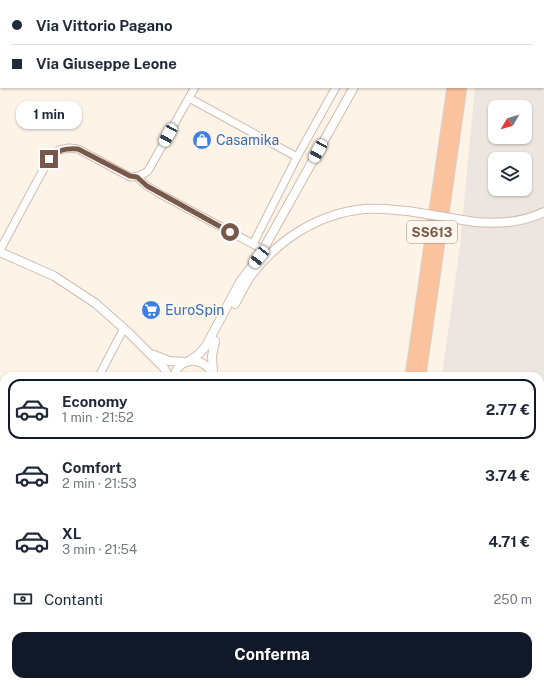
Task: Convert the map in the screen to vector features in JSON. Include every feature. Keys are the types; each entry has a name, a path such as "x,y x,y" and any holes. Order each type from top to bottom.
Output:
{"highway":[{"name":"SS613","path":"412,372 453,88"},
{"name":"SS613","path":"421,372 461,88"}],"street":[{"path":"137,177 148,171 193,88"},
{"path":"253,244 335,88"},
{"path":"190,361 206,346 240,282 264,250 353,88"},
{"path":"188,98 298,157"},
{"path":"166,372 164,368 124,328 95,303 54,276 0,251 4,235 49,159 59,150 69,148 78,149 130,176 137,177 152,189 264,250"},
{"path":"176,372 177,369 205,353 215,341 250,278 260,265 302,229 334,215 366,209 385,209 408,211 475,222 507,223 523,220 544,212"},
{"path":"101,372 124,328"},
{"path":"213,372 212,356 215,341"},
{"path":"142,346 155,356 162,359 173,362 200,362 205,364 211,372"}],"shaded area":[{"path":"475,88 544,88 544,372 443,372 460,245"}],"place":[{"name":"Casamika","path":"202,140"},
{"name":"EuroSpin","path":"151,310"}],"route":[{"path":"49,159 59,150 64,148 78,149 130,176 137,177 147,186 162,195 230,232"}]}
